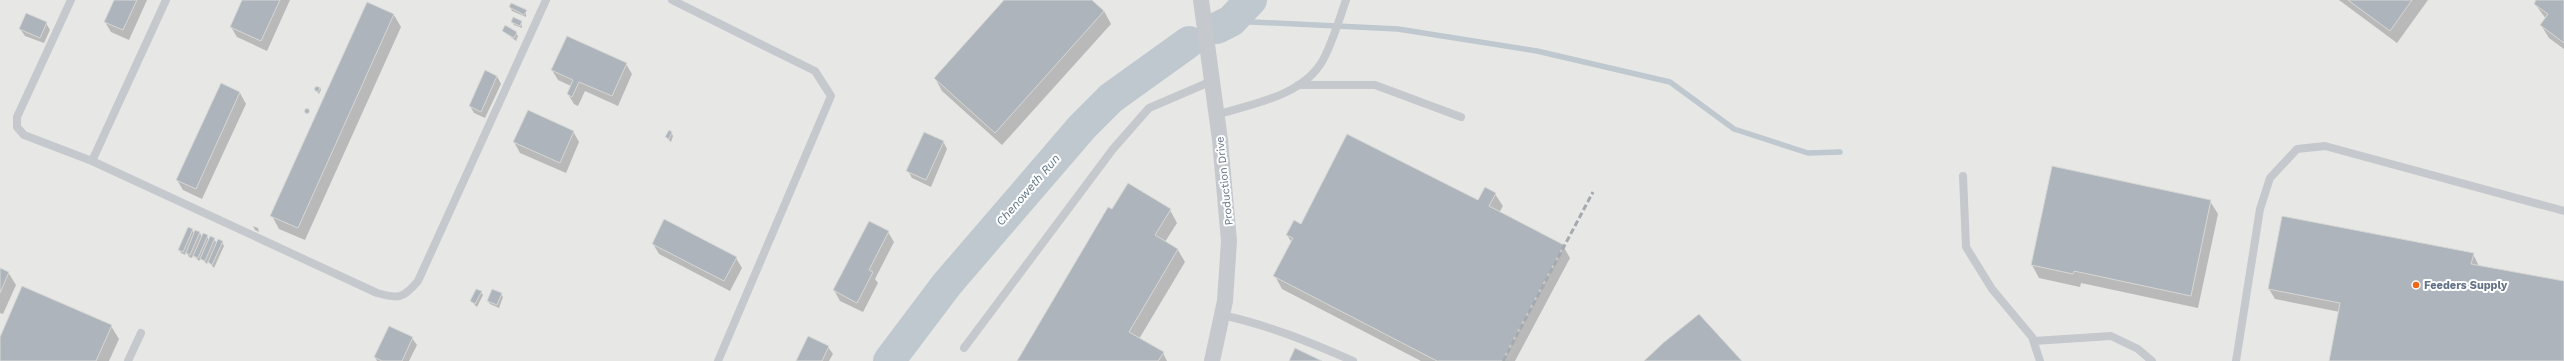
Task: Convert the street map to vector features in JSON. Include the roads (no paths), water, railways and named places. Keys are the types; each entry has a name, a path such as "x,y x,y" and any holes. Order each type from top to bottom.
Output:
{"street":[{"name":"Production Drive","path":"1201,0 1216,115 1229,241 1228,271 1222,315 1212,361"}],"lane":[{"path":"70,0 17,117 17,127 24,135 92,161 377,293 395,298 408,293 418,281 546,0"},
{"path":"92,161 166,0"},
{"path":"672,0 815,71 830,96 718,361"},
{"path":"1216,115 1276,97 1298,85 1313,73 1322,61 1346,0"},
{"path":"964,348 1113,149 1149,108 1212,81"},
{"path":"1298,85 1375,85 1461,117"},
{"path":"2236,361 2260,209 2270,178 2297,149 2325,146 2564,211"},
{"path":"1963,176 1966,247 1992,289 2034,341 2040,361"},
{"path":"1222,315 1257,322 1305,339 1353,361"},
{"path":"128,361 141,332"},
{"path":"2034,341 2111,336 2138,349 2152,361"}],"waterway":[{"name":"Chenoweth Run","path":"1217,28 1231,21 1251,0"},
{"path":"1231,21 1398,29 1537,51 1670,82 1734,129 1808,153 1840,152"},
{"name":"Chenoweth Run","path":"889,361 947,284 1082,127 1111,98 1189,42"}],"railway":[{"path":"1503,361 1593,192"}],"place":[{"name":"Feeders Supply","path":"2416,285"}]}
